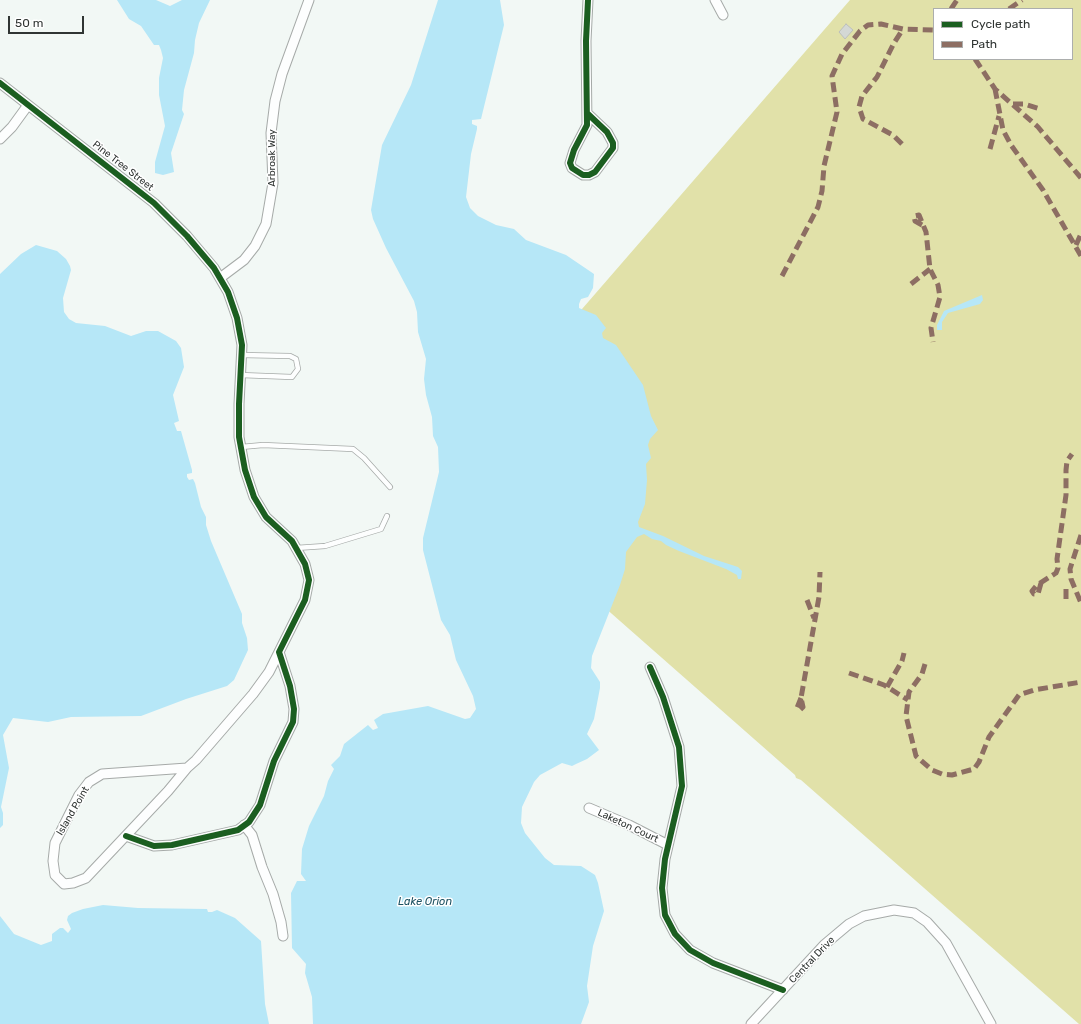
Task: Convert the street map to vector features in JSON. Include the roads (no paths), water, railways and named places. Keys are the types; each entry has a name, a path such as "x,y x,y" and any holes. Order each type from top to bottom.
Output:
{"street":[{"name":"Arbroak Way","path":"220,278 244,260 256,246 266,224 273,183 271,133 275,101 282,74 309,0"},
{"path":"588,0 586,41 588,114 586,130 574,150 570,163 572,168 583,175 589,175 594,172 613,148 613,143 607,132 588,114"},
{"path":"716,0 723,15"},
{"name":"Pine Tree Street","path":"0,83 154,203 187,236 214,268 228,292 237,318 242,345 239,411 241,447"},
{"path":"0,139 12,127 28,105"},
{"name":"Island Point","path":"187,768 102,774 89,782 79,795 55,843 53,862 55,875 64,884 74,883 86,878 179,779 253,694 269,672 305,600 309,580 305,564 292,541 266,517 254,496 245,470 241,447"},
{"path":"126,836 154,846 172,845 238,830 249,822 260,805 274,761 293,722 294,709 290,686 279,652"},
{"path":"650,667 663,697 679,747 682,786 668,845 662,888 665,915 675,934 690,950 713,963 783,990"},
{"name":"Laketon Court","path":"589,808 629,825 668,845"},
{"path":"244,825 252,835 262,867 273,894 281,922 283,936"},
{"name":"Central Drive","path":"751,1024 824,945 849,924 864,916 894,910 914,912 927,922 946,943 991,1024"}],"lane":[{"path":"240,375 292,377 298,369 296,359 290,356 241,355"},
{"path":"241,447 271,445 354,449 390,487"},
{"path":"296,548 325,546 381,528 387,516"}],"water":[{"path":"117,0 156,0 170,6 182,0 210,0 199,23 194,53 184,90 182,110 184,114 171,153 174,172 163,175 155,173 155,162 165,126 159,95 159,78 163,58 161,50 159,45 154,45 141,26 129,19"},
{"name":"Lake Orion","path":"438,0 500,0 504,25 481,119 472,120 472,124 477,126 477,129 471,154 466,197 470,208 478,216 496,225 514,229 526,240 566,255 594,274 593,288 588,297 581,299 579,308 596,315 606,328 602,333 603,338 616,345 643,385 651,416 658,430 650,439 648,445 651,458 646,464 647,480 645,504 638,522 639,527 663,536 704,556 738,567 742,571 741,579 738,579 737,575 726,569 679,551 661,541 652,539 644,534 637,537 626,552 625,569 620,585 592,656 591,668 600,682 600,688 594,719 587,734 599,750 587,759 572,766 562,763 540,775 534,782 522,807 521,823 525,833 545,858 554,865 581,866 595,875 598,883 604,911 593,946 587,986 589,1002 581,1024 313,1024 312,997 305,973 306,964 292,948 291,893 297,881 306,881 301,874 302,849 309,826 324,796 328,781 334,769 331,765 340,756 344,744 368,725 373,730 378,728 374,720 383,714 428,706 465,719 470,718 476,709 473,696 456,660 450,635 441,620 423,550 423,538 439,472 438,447 433,436 432,417 426,395 424,379 426,359 418,332 417,312 414,301 386,248 373,219 371,210 382,145 411,85"},
{"path":"36,245 57,251 66,259 70,266 71,270 63,298 64,312 69,319 76,323 105,326 131,336 146,331 158,331 176,341 181,348 184,367 173,395 179,421 174,423 177,431 181,431 192,470 192,473 187,474 187,477 189,480 193,479 195,483 201,507 206,517 206,525 211,541 242,614 242,623 247,638 248,650 234,680 227,686 186,699 141,716 71,717 48,722 13,718 3,735 9,768 1,807 3,813 3,825 0,828 0,274 21,254"},
{"path":"982,295 983,300 980,304 948,313 942,322 942,330 937,330 937,325 944,311"},
{"path":"103,905 138,908 207,909 208,912 217,910 235,918 261,941 265,1004 269,1024 0,1024 0,916 14,934 41,945 52,941 52,934 60,928 63,928 68,933 71,929 67,920 68,916 72,913"}]}
